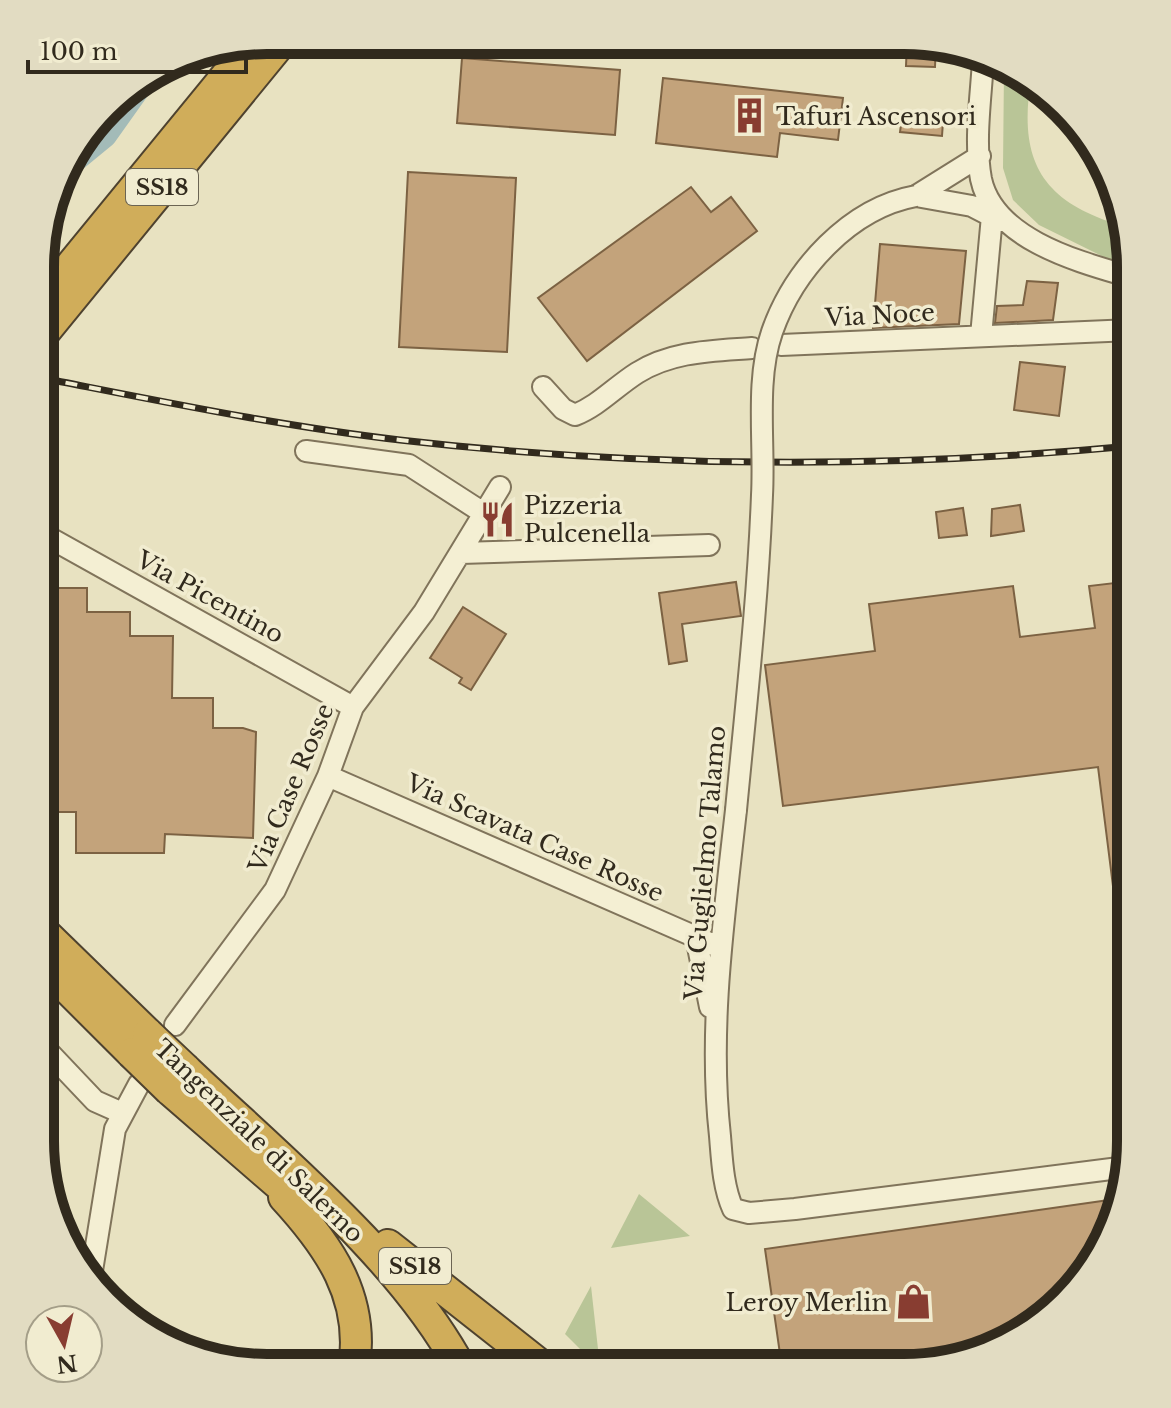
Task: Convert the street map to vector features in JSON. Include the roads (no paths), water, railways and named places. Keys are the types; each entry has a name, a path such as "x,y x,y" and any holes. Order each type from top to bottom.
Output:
{"highway":[{"name":"SS18","path":"54,320 272,54"},
{"name":"SS18","path":"54,286 243,55"},
{"name":"Tangenziale di Salerno","path":"54,943 152,1038 177,1079 393,1272 426,1313 452,1354"},
{"name":"Tangenziale di Salerno","path":"54,971 152,1038"},
{"name":"SS18","path":"275,1169 304,1219 340,1269 356,1323 355,1354"},
{"name":"SS18","path":"275,1169 525,1354"},
{"name":"Tangenziale di Salerno","path":"275,1169 312,1213 388,1286 435,1354"}],"street":[{"path":"983,69 981,179 994,207 1018,231"},
{"path":"916,196 980,156"},
{"path":"943,180 981,179"},
{"path":"955,201 966,198 981,179"},
{"path":"916,196 955,201 1093,266 1117,273"},
{"name":"Via Guglielmo Talamo","path":"916,196 873,208 839,233 798,285 771,334 764,382 754,622 721,948 716,1039 715,1094 730,1203 740,1212 795,1209 1115,1168"},
{"path":"981,336 992,216"},
{"name":"Via Noce","path":"781,345 1117,331"},
{"path":"543,387 563,409 575,415 587,410 638,372 673,357 688,352 752,348"},
{"path":"306,451 409,465 485,514"},
{"name":"Via Case Rosse","path":"152,1038 275,890 328,776 353,707 424,612 500,487"},
{"name":"Via Picentino","path":"54,540 353,707"},
{"path":"461,553 709,545"},
{"name":"Via Scavata Case Rosse","path":"328,776 721,948"},
{"path":"696,937 716,1039"},
{"path":"54,1058 95,1101 122,1113"},
{"path":"93,1264 115,1129 139,1084"},
{"path":"1100,1170 1115,1172"}],"waterway":[{"path":"93,144 104,135 120,112"}],"railway":[{"path":"54,380 310,428 400,440 582,456 857,462 1117,447"}],"place":[{"name":"Tafuri Ascensori","path":"750,116"},
{"name":"Pizzeria Pulcenella","path":"498,519"},
{"name":"Leroy Merlin","path":"914,1302"}]}
